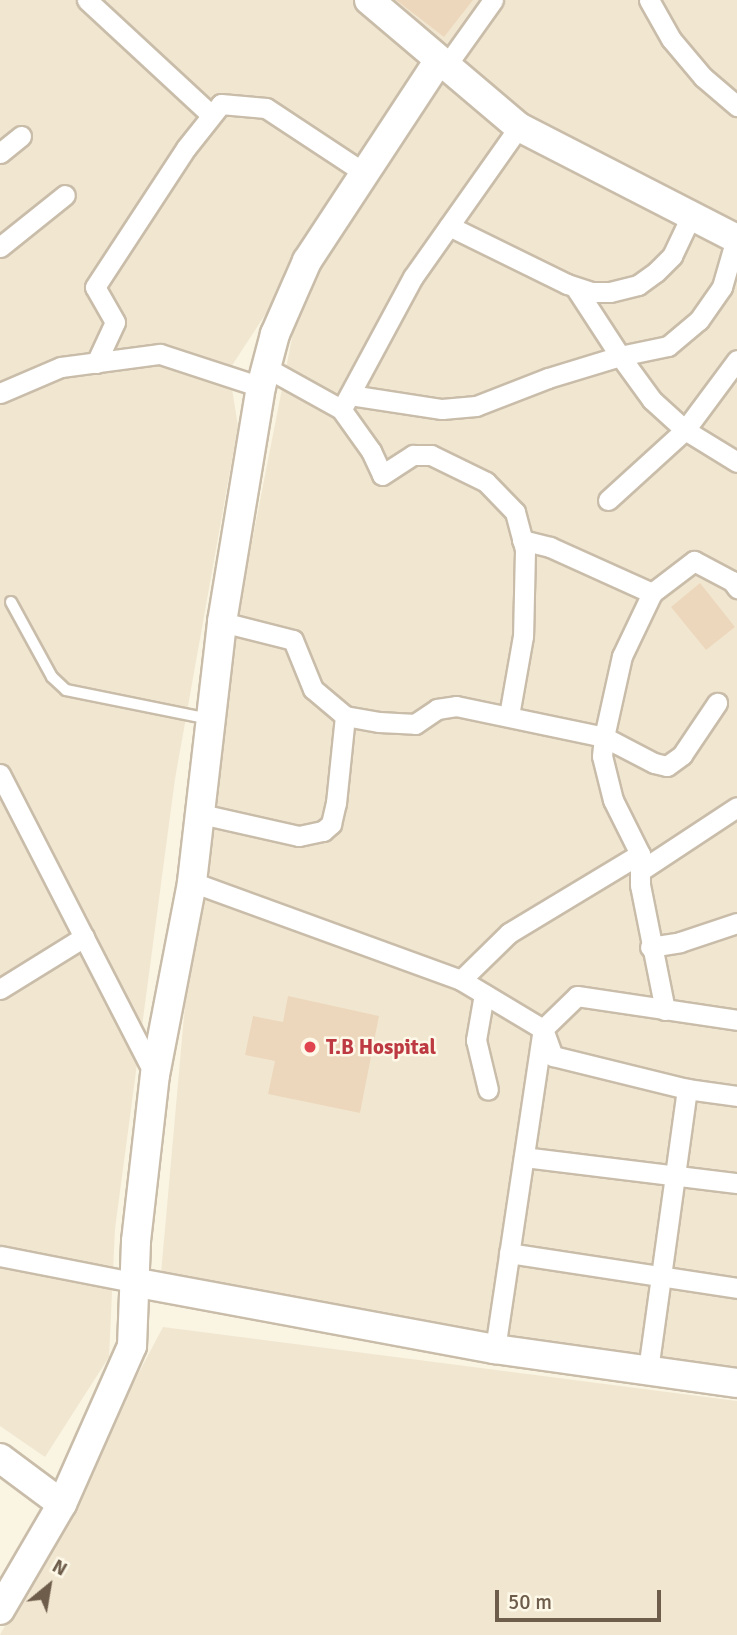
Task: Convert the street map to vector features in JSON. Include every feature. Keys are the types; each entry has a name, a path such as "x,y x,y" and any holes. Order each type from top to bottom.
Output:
{"street":[{"path":"87,0 211,116"},
{"path":"0,393 61,367 160,354 264,378 346,402 442,409 476,406 519,388 620,356 668,346 699,320 722,287 736,238 519,127 369,0"},
{"path":"0,1610 62,1504 132,1346 133,1282 155,1074 192,882 222,622 264,378 275,334 307,261 442,63 493,0"},
{"path":"649,0 671,39 703,77 737,106"},
{"path":"96,363 115,322 95,287 186,148 221,104 266,108 366,174"},
{"path":"346,402 413,277 519,127"},
{"path":"0,153 21,136"},
{"path":"0,247 65,195"},
{"path":"449,226 575,287 591,292 610,292 638,285 672,256 691,216"},
{"path":"575,287 652,400 685,430 737,462"},
{"path":"608,500 685,430 737,360"},
{"path":"346,402 382,475 413,456 431,455 486,482 515,512 525,551 523,636 509,715"},
{"path":"522,540 550,547 652,593"},
{"path":"665,1010 650,947 640,862 613,800 602,756 604,737 622,656 652,593 694,561 737,587"},
{"path":"222,622 293,640 313,689 345,716 379,722 415,724 437,709 456,706 604,737 654,764 672,764 717,703"},
{"path":"201,814 299,836 323,831 331,824 336,803 345,716"},
{"path":"0,774 155,1074"},
{"path":"461,980 509,933 737,807"},
{"path":"192,882 461,980 543,1029 553,1056 687,1089 737,1097"},
{"path":"650,947 680,942 737,923"},
{"path":"0,989 84,937"},
{"path":"484,994 476,1040 488,1090"},
{"path":"495,1349 543,1029 577,996 737,1020"},
{"path":"648,1370 687,1089"},
{"path":"524,1157 675,1174 737,1184"},
{"path":"509,1253 737,1288"},
{"path":"0,1256 495,1349 737,1383"},
{"path":"0,1458 62,1504"}],"lane":[{"path":"11,602 52,677 66,690 211,719"}],"shaded area":[{"path":"0,0 358,0 430,62 229,370 238,426 175,779 115,1229 109,1357 45,1457 0,1426 0,388 108,353 218,367 108,350 0,385"},
{"path":"380,0 483,0 442,52"},
{"path":"503,0 737,0 737,234 523,120 457,55"},
{"path":"435,75 516,135 737,242 737,1368 159,1296 205,781 300,297"},
{"path":"163,1327 737,1401 737,1635 0,1635"}],"building":[{"path":"396,0 473,0 444,37"},
{"path":"700,583 735,627 706,650 671,607"},
{"path":"288,996 379,1016 360,1113 268,1094 275,1061 245,1055 253,1016 283,1022"}],"place":[{"name":"T.B Hospital","path":"310,1047"}]}
